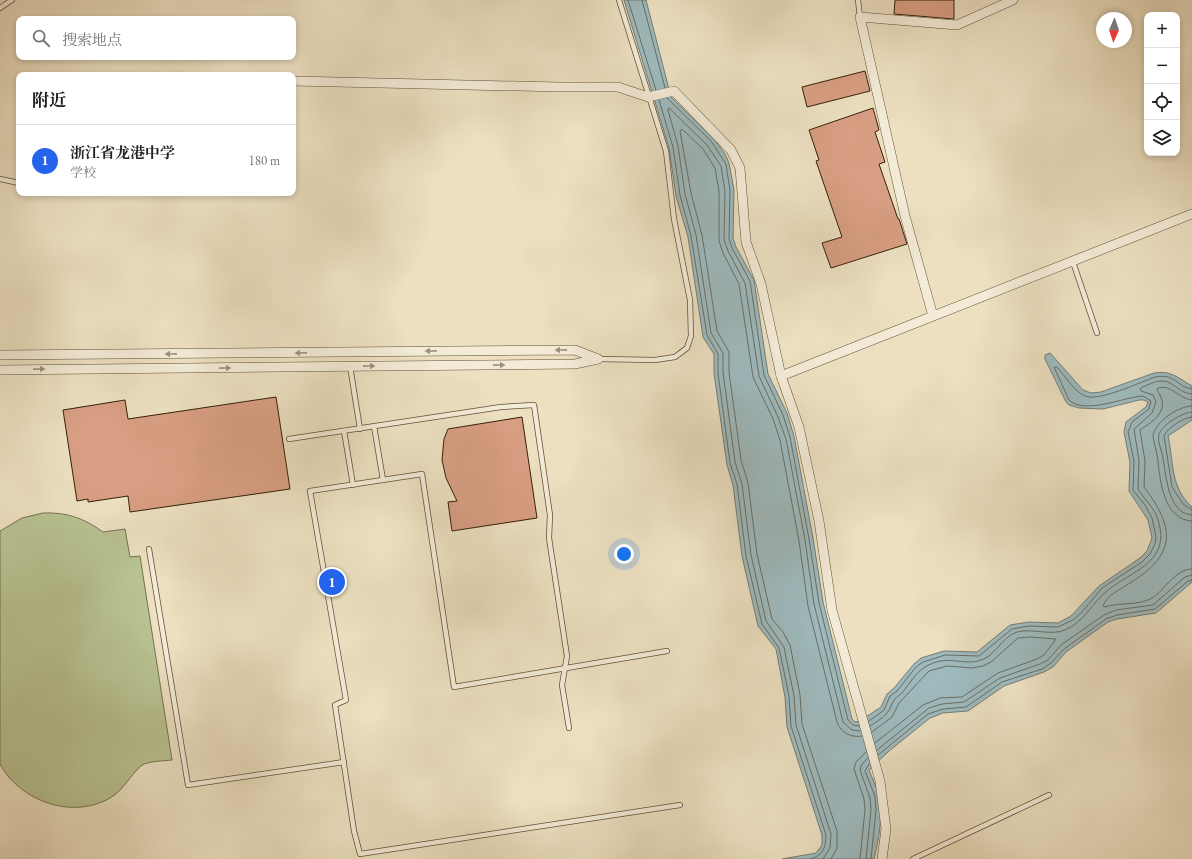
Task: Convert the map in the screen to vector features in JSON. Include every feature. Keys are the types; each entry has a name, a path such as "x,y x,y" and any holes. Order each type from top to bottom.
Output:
{"street":[{"path":"933,316 905,216 860,17 957,25 1013,0"},
{"path":"296,81 560,88 618,87 648,97 674,91 731,150 737,160 741,172 746,242 761,284 781,376 795,413 802,440 819,521 832,610 860,714 876,765 885,813 886,829 882,859"},
{"path":"781,376 1192,214"},
{"path":"0,355 575,350 598,359"},
{"path":"0,370 575,364 598,359"}],"lane":[{"path":"0,8 12,0"},
{"path":"598,359 655,360 675,357 684,352 691,340 690,300 674,219 666,151 618,0"},
{"path":"858,0 860,17"},
{"path":"0,179 16,182"},
{"path":"1073,262 1097,333"},
{"path":"350,366 360,429"},
{"path":"289,439 501,407 534,405 550,515 549,538 567,656 562,685 569,728"},
{"path":"374,426 383,480"},
{"path":"344,431 353,485"},
{"path":"667,651 454,687 422,474 310,491 346,700 335,705 354,831 360,854 680,805"},
{"path":"149,549 188,785 344,762"},
{"path":"913,859 1049,795"}],"green space":[{"path":"43,513 74,517 89,523 103,532 125,529 130,557 140,556 172,760 152,762 142,765 115,795 95,804 80,807 64,807 48,803 34,797 20,788 9,777 0,764 0,531 22,518"}],"water":[{"path":"624,0 646,0 671,97 714,139 725,154 729,163 734,190 733,238 736,247 754,280 768,374 787,413 794,436 823,602 852,719 855,722 860,721 881,707 887,694 921,658 944,651 977,652 1010,625 1029,622 1058,623 1071,616 1099,586 1140,558 1147,551 1152,538 1148,520 1129,491 1130,462 1124,432 1126,422 1146,407 1148,402 1139,400 1103,409 1079,408 1069,405 1066,402 1045,359 1045,355 1050,353 1083,390 1091,393 1101,392 1160,372 1174,375 1192,386 1192,420 1168,436 1176,483 1185,499 1192,507 1192,582 1156,613 1117,619 1108,622 1066,652 1053,667 1044,672 1004,686 968,711 943,713 930,718 889,751 869,770 879,796 881,811 879,836 874,859 782,859 816,853 822,845 822,835 787,727 785,697 776,649 758,626 742,556 733,485 727,465 714,373 714,354 703,337 688,237 676,196 669,148"}],"building":[{"path":"895,0 954,0 954,19 894,14"},
{"path":"865,71 870,91 807,107 802,87"},
{"path":"873,108 879,130 875,132 885,162 879,164 907,244 831,268 822,243 842,237 816,161 819,160 809,130"},
{"path":"276,397 290,489 130,512 128,496 88,502 88,499 77,501 63,410 125,400 128,419"},
{"path":"522,417 537,518 452,531 448,502 457,501 446,478 442,460 444,439 448,429"}],"place":[{"name":"浙江省龙港中学","path":"332,582"}]}
